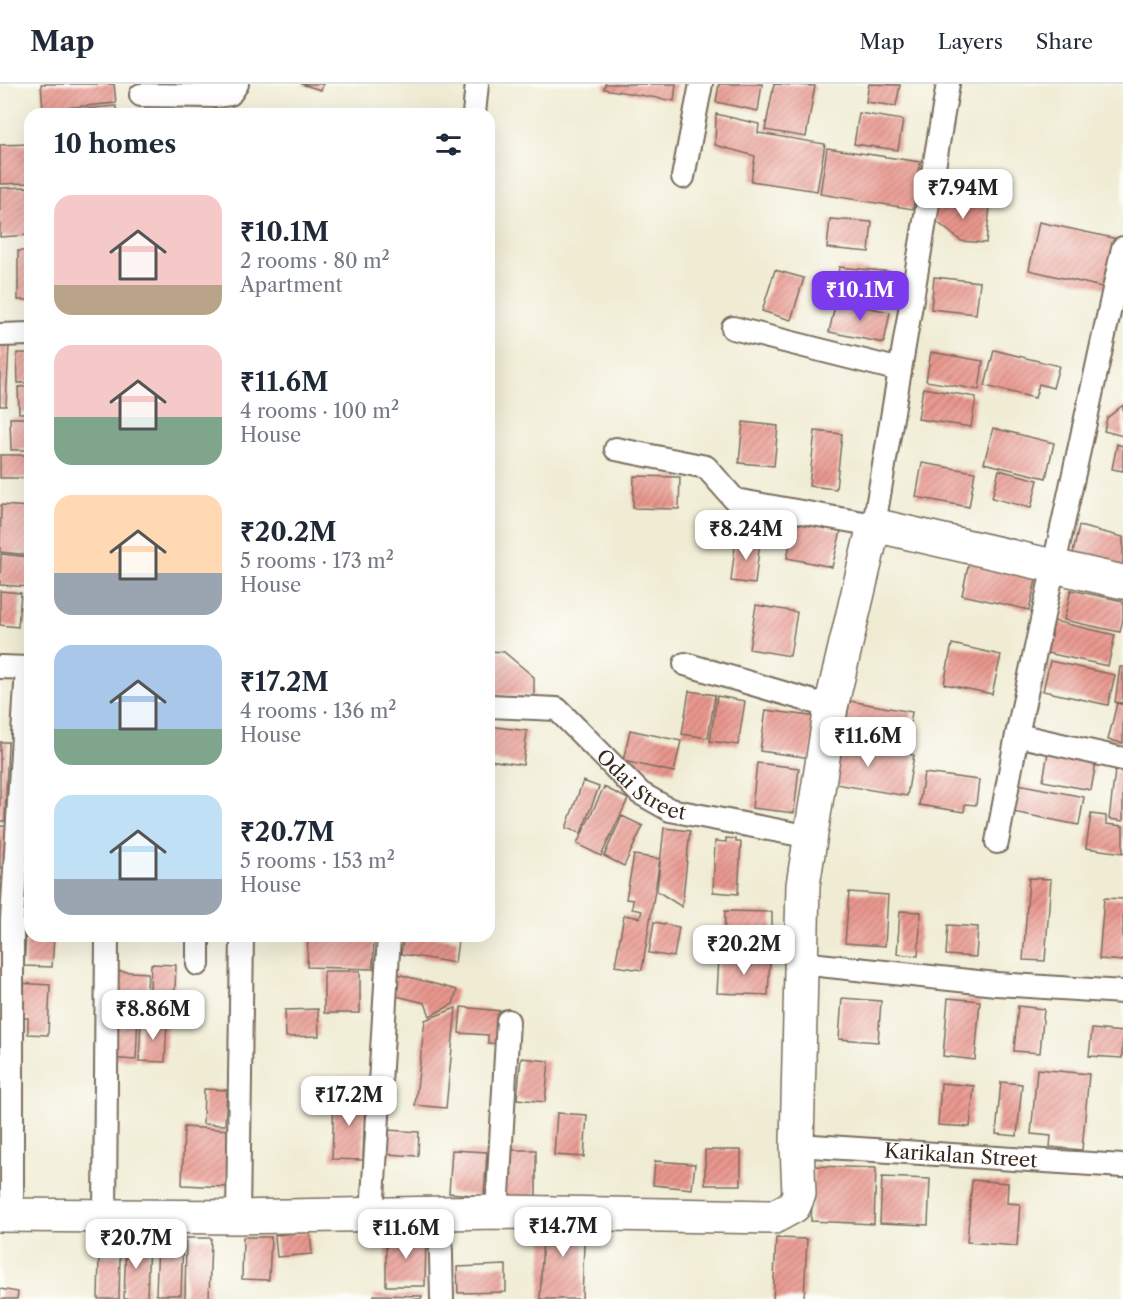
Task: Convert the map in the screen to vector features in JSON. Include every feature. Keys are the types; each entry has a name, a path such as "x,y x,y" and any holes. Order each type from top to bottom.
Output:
{"street":[{"path":"142,98 217,105 230,94 237,84"},
{"path":"475,108 477,84"},
{"path":"683,177 701,84"},
{"path":"24,731 12,920 6,1215 238,1217 497,1212 774,1217 794,1206 799,1194 797,1145 803,885 831,707 874,525 948,84"},
{"path":"997,842 1017,735 1117,304 1123,248"},
{"path":"733,328 900,370"},
{"path":"0,335 24,334"},
{"path":"616,449 706,467 735,500 874,525 1123,582"},
{"path":"685,664 831,707"},
{"path":"0,667 24,668"},
{"name":"Odai Street","path":"495,706 557,709 640,793 670,810 812,837"},
{"path":"1017,735 1123,759"},
{"path":"105,1215 107,942"},
{"path":"198,942 198,964"},
{"path":"238,1217 242,942"},
{"path":"372,1214 389,942"},
{"path":"801,963 996,984 1123,992"},
{"path":"497,1212 508,1021"},
{"name":"Karikalan Street","path":"797,1145 1123,1166"},
{"path":"440,1213 442,1299"}],"building":[{"path":"41,84 114,84 116,103 43,108"},
{"path":"301,84 323,84 321,90"},
{"path":"605,84 676,84 674,101 604,89"},
{"path":"719,84 762,84 758,111 716,102"},
{"path":"774,84 815,86 806,137 765,130"},
{"path":"869,84 900,85 896,106 866,102"},
{"path":"859,113 903,120 898,150 854,144"},
{"path":"716,114 759,124 758,133 825,144 817,191 751,181 755,156 715,145"},
{"path":"24,144 24,183 0,184 0,145"},
{"path":"827,148 920,162 913,209 820,194"},
{"path":"24,187 24,235 0,237 0,188"},
{"path":"933,201 990,206 986,243 961,241 931,217"},
{"path":"830,219 872,222 869,252 827,248"},
{"path":"1039,222 1118,239 1106,288 1029,270"},
{"path":"18,251 24,251 24,300 18,300"},
{"path":"839,267 893,272 890,301 836,296"},
{"path":"775,270 804,278 791,320 762,311"},
{"path":"934,277 980,282 976,314 931,309"},
{"path":"836,301 890,312 884,343 829,332"},
{"path":"0,345 9,345 6,406 0,406"},
{"path":"994,350 1059,366 1053,388 1039,384 1035,398 985,386"},
{"path":"931,352 983,361 979,390 926,381"},
{"path":"17,353 24,353 24,383 18,383"},
{"path":"24,386 24,413 19,413 18,387"},
{"path":"923,388 976,397 971,427 918,419"},
{"path":"1123,405 1123,436 1104,431 1107,418"},
{"path":"10,418 24,418 24,450 11,450"},
{"path":"743,422 778,426 774,466 739,463"},
{"path":"993,428 1054,443 1046,478 984,463"},
{"path":"815,431 842,434 836,489 809,486"},
{"path":"1117,444 1123,446 1123,471 1112,469"},
{"path":"0,455 24,455 24,478 0,478"},
{"path":"922,463 975,472 969,507 916,497"},
{"path":"999,470 1038,480 1031,508 992,498"},
{"path":"634,476 680,477 679,509 633,508"},
{"path":"1,505 24,507 24,554 0,552"},
{"path":"795,521 841,531 832,567 787,558"},
{"path":"1079,526 1123,537 1123,574 1071,562"},
{"path":"736,538 760,541 755,584 731,581"},
{"path":"1,554 24,556 24,587 0,585"},
{"path":"969,562 1037,576 1029,610 962,595"},
{"path":"1071,590 1123,601 1120,632 1064,620"},
{"path":"0,591 21,593 18,627 0,625"},
{"path":"756,605 797,612 790,656 749,649"},
{"path":"1054,621 1115,635 1108,666 1047,653"},
{"path":"952,644 1001,655 992,694 944,684"},
{"path":"495,651 504,652 534,677 534,696 495,694"},
{"path":"1050,661 1115,675 1108,705 1043,691"},
{"path":"1120,667 1123,667 1123,703 1115,702"},
{"path":"689,691 715,695 708,738 682,734"},
{"path":"717,696 745,701 738,745 710,741"},
{"path":"850,701 912,712 906,750 843,740"},
{"path":"1117,703 1123,705 1123,743 1108,740"},
{"path":"766,710 817,717 811,758 760,751"},
{"path":"495,727 527,731 523,765 495,761"},
{"path":"630,730 681,741 674,772 623,761"},
{"path":"830,741 914,755 907,796 823,782"},
{"path":"0,742 8,742 5,821 0,821"},
{"path":"1048,752 1096,762 1091,790 1043,781"},
{"path":"757,763 799,768 794,813 752,808"},
{"path":"1115,771 1123,772 1123,821 1109,819"},
{"path":"924,773 979,780 976,805 965,804 964,812 919,805"},
{"path":"583,781 599,787 581,833 566,828"},
{"path":"1018,784 1084,797 1079,825 1013,812"},
{"path":"604,787 628,799 601,856 577,844"},
{"path":"1091,814 1106,816 1106,824 1123,826 1123,853 1086,848"},
{"path":"622,816 643,826 624,866 604,856"},
{"path":"0,826 14,827 11,878 0,877"},
{"path":"664,828 690,831 682,907 657,891"},
{"path":"726,838 741,842 738,894 713,892 715,841 726,842"},
{"path":"634,855 660,859 642,970 615,966 624,915 640,918 642,911 632,909 633,900 626,899"},
{"path":"1029,878 1051,879 1045,961 1023,960"},
{"path":"0,879 9,880 7,915 0,915"},
{"path":"849,892 888,895 885,946 845,943"},
{"path":"1104,898 1123,899 1123,961 1099,959"},
{"path":"725,911 772,912 772,944 724,943"},
{"path":"900,911 921,912 918,956 897,954"},
{"path":"654,922 679,927 674,957 649,953"},
{"path":"948,925 978,927 976,957 946,955"},
{"path":"26,942 54,942 52,967 24,966"},
{"path":"308,942 374,942 373,969 307,967"},
{"path":"403,942 458,942 455,963 401,954"},
{"path":"719,958 770,960 768,995 717,993"},
{"path":"151,964 176,965 174,1010 149,1009"},
{"path":"114,971 148,973 146,1006 113,1004"},
{"path":"324,971 360,971 360,1013 324,1013"},
{"path":"394,973 457,990 453,1004 430,1016 425,1003 388,994"},
{"path":"17,983 50,985 48,1035 28,1034 28,1018 15,1018"},
{"path":"842,998 881,1001 878,1042 839,1039"},
{"path":"948,998 980,1001 975,1060 943,1056"},
{"path":"1018,1006 1044,1009 1040,1053 1014,1051"},
{"path":"461,1007 501,1011 499,1044 488,1043 488,1035 459,1033"},
{"path":"456,1008 446,1108 415,1105 425,1020"},
{"path":"318,1009 319,1036 286,1037 285,1010"},
{"path":"108,1014 138,1015 136,1060 106,1058"},
{"path":"141,1019 167,1021 165,1062 139,1061"},
{"path":"1092,1029 1123,1032 1122,1058 1089,1056"},
{"path":"521,1058 549,1061 545,1102 517,1099"},
{"path":"1037,1069 1089,1074 1082,1150 1050,1147 1051,1136 1031,1134"},
{"path":"1001,1082 1022,1084 1017,1136 996,1134"},
{"path":"941,1083 974,1086 970,1127 938,1125"},
{"path":"204,1089 227,1090 225,1125 203,1124"},
{"path":"334,1094 365,1095 363,1160 332,1159"},
{"path":"557,1113 587,1115 584,1157 554,1155"},
{"path":"184,1127 230,1130 227,1187 182,1185"},
{"path":"387,1130 419,1132 418,1156 386,1154"},
{"path":"452,1150 487,1152 484,1196 449,1193"},
{"path":"505,1150 536,1150 536,1197 505,1197"},
{"path":"705,1150 741,1150 741,1185 705,1185"},
{"path":"655,1161 695,1164 692,1189 653,1185"},
{"path":"814,1166 876,1168 874,1224 811,1221"},
{"path":"882,1177 930,1179 928,1225 880,1223"},
{"path":"972,1180 1008,1183 1007,1203 1020,1204 1017,1246 967,1242"},
{"path":"544,1216 585,1218 582,1299 540,1299"},
{"path":"310,1232 312,1254 277,1257 275,1235"},
{"path":"386,1234 426,1235 425,1286 386,1286"},
{"path":"243,1237 271,1237 269,1280 242,1279"},
{"path":"186,1238 211,1238 209,1299 185,1299"},
{"path":"776,1238 807,1239 804,1299 773,1299"},
{"path":"158,1239 183,1239 181,1295 156,1295"},
{"path":"126,1240 149,1240 147,1299 124,1299"},
{"path":"99,1256 120,1256 119,1299 98,1299"},
{"path":"506,1265 506,1292 458,1293 457,1267"},
{"path":"0,1289 18,1292 17,1299 0,1299"},
{"path":"374,1295 422,1296 421,1299 374,1299"}]}
